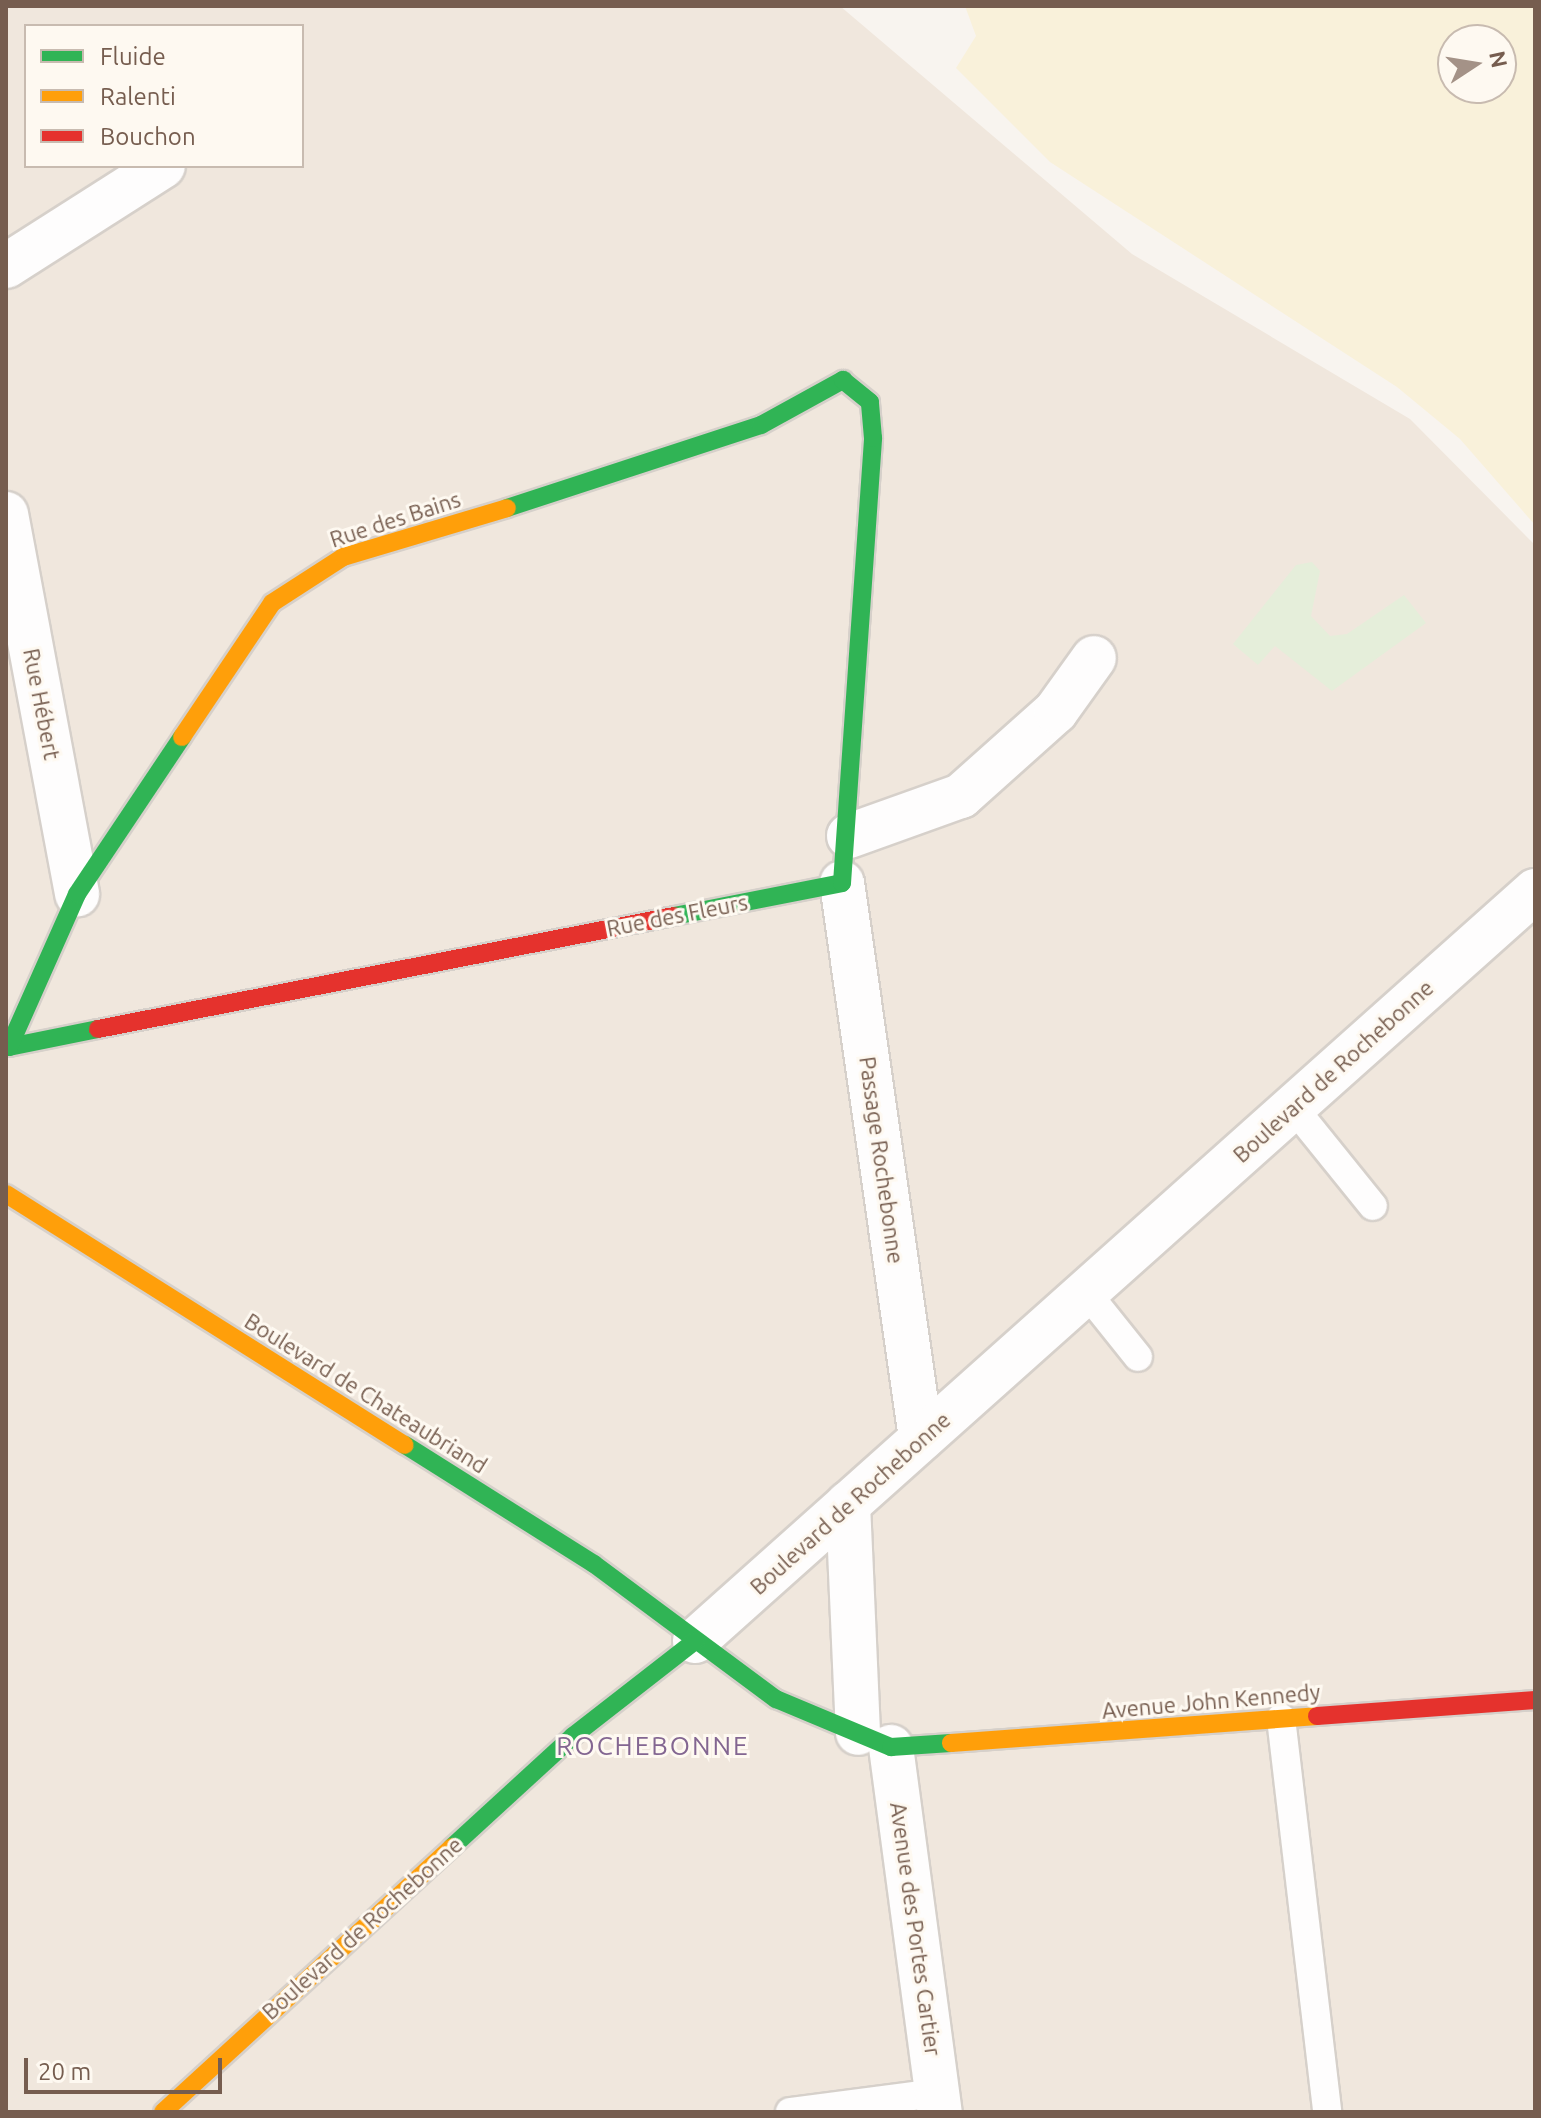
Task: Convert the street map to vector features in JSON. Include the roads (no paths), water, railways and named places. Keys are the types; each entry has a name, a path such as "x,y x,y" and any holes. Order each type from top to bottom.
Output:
{"street":[{"path":"6,266 160,168"},
{"name":"Rue des Bains","path":"8,1049 77,894 272,603 343,557 657,464 761,425 843,380 870,402 873,438 849,836"},
{"name":"Rue Hébert","path":"6,514 77,894"},
{"path":"842,883 849,836 961,796 1056,711 1094,658"},
{"name":"Rue des Fleurs","path":"8,1049 842,883"},
{"name":"Passage Rochebonne","path":"842,883 921,1438"},
{"name":"Boulevard de Rochebonne","path":"163,2112 573,1736 695,1641 1535,891"},
{"name":"Boulevard de Chateaubriand","path":"6,1194 594,1564 776,1699 874,1740"},
{"name":"Avenue des Portes Cartier","path":"848,1504 874,1740 939,2102"},
{"name":"Avenue John Kennedy","path":"874,1740 1281,1718 1535,1700"}],"lane":[{"path":"1293,1107 1373,1206"},
{"path":"1086,1292 1138,1357"},
{"path":"1281,1718 1327,2112"},
{"path":"790,2112 939,2102"}],"district":[{"name":"ROCHEBONNE","path":"653,1746"}]}
